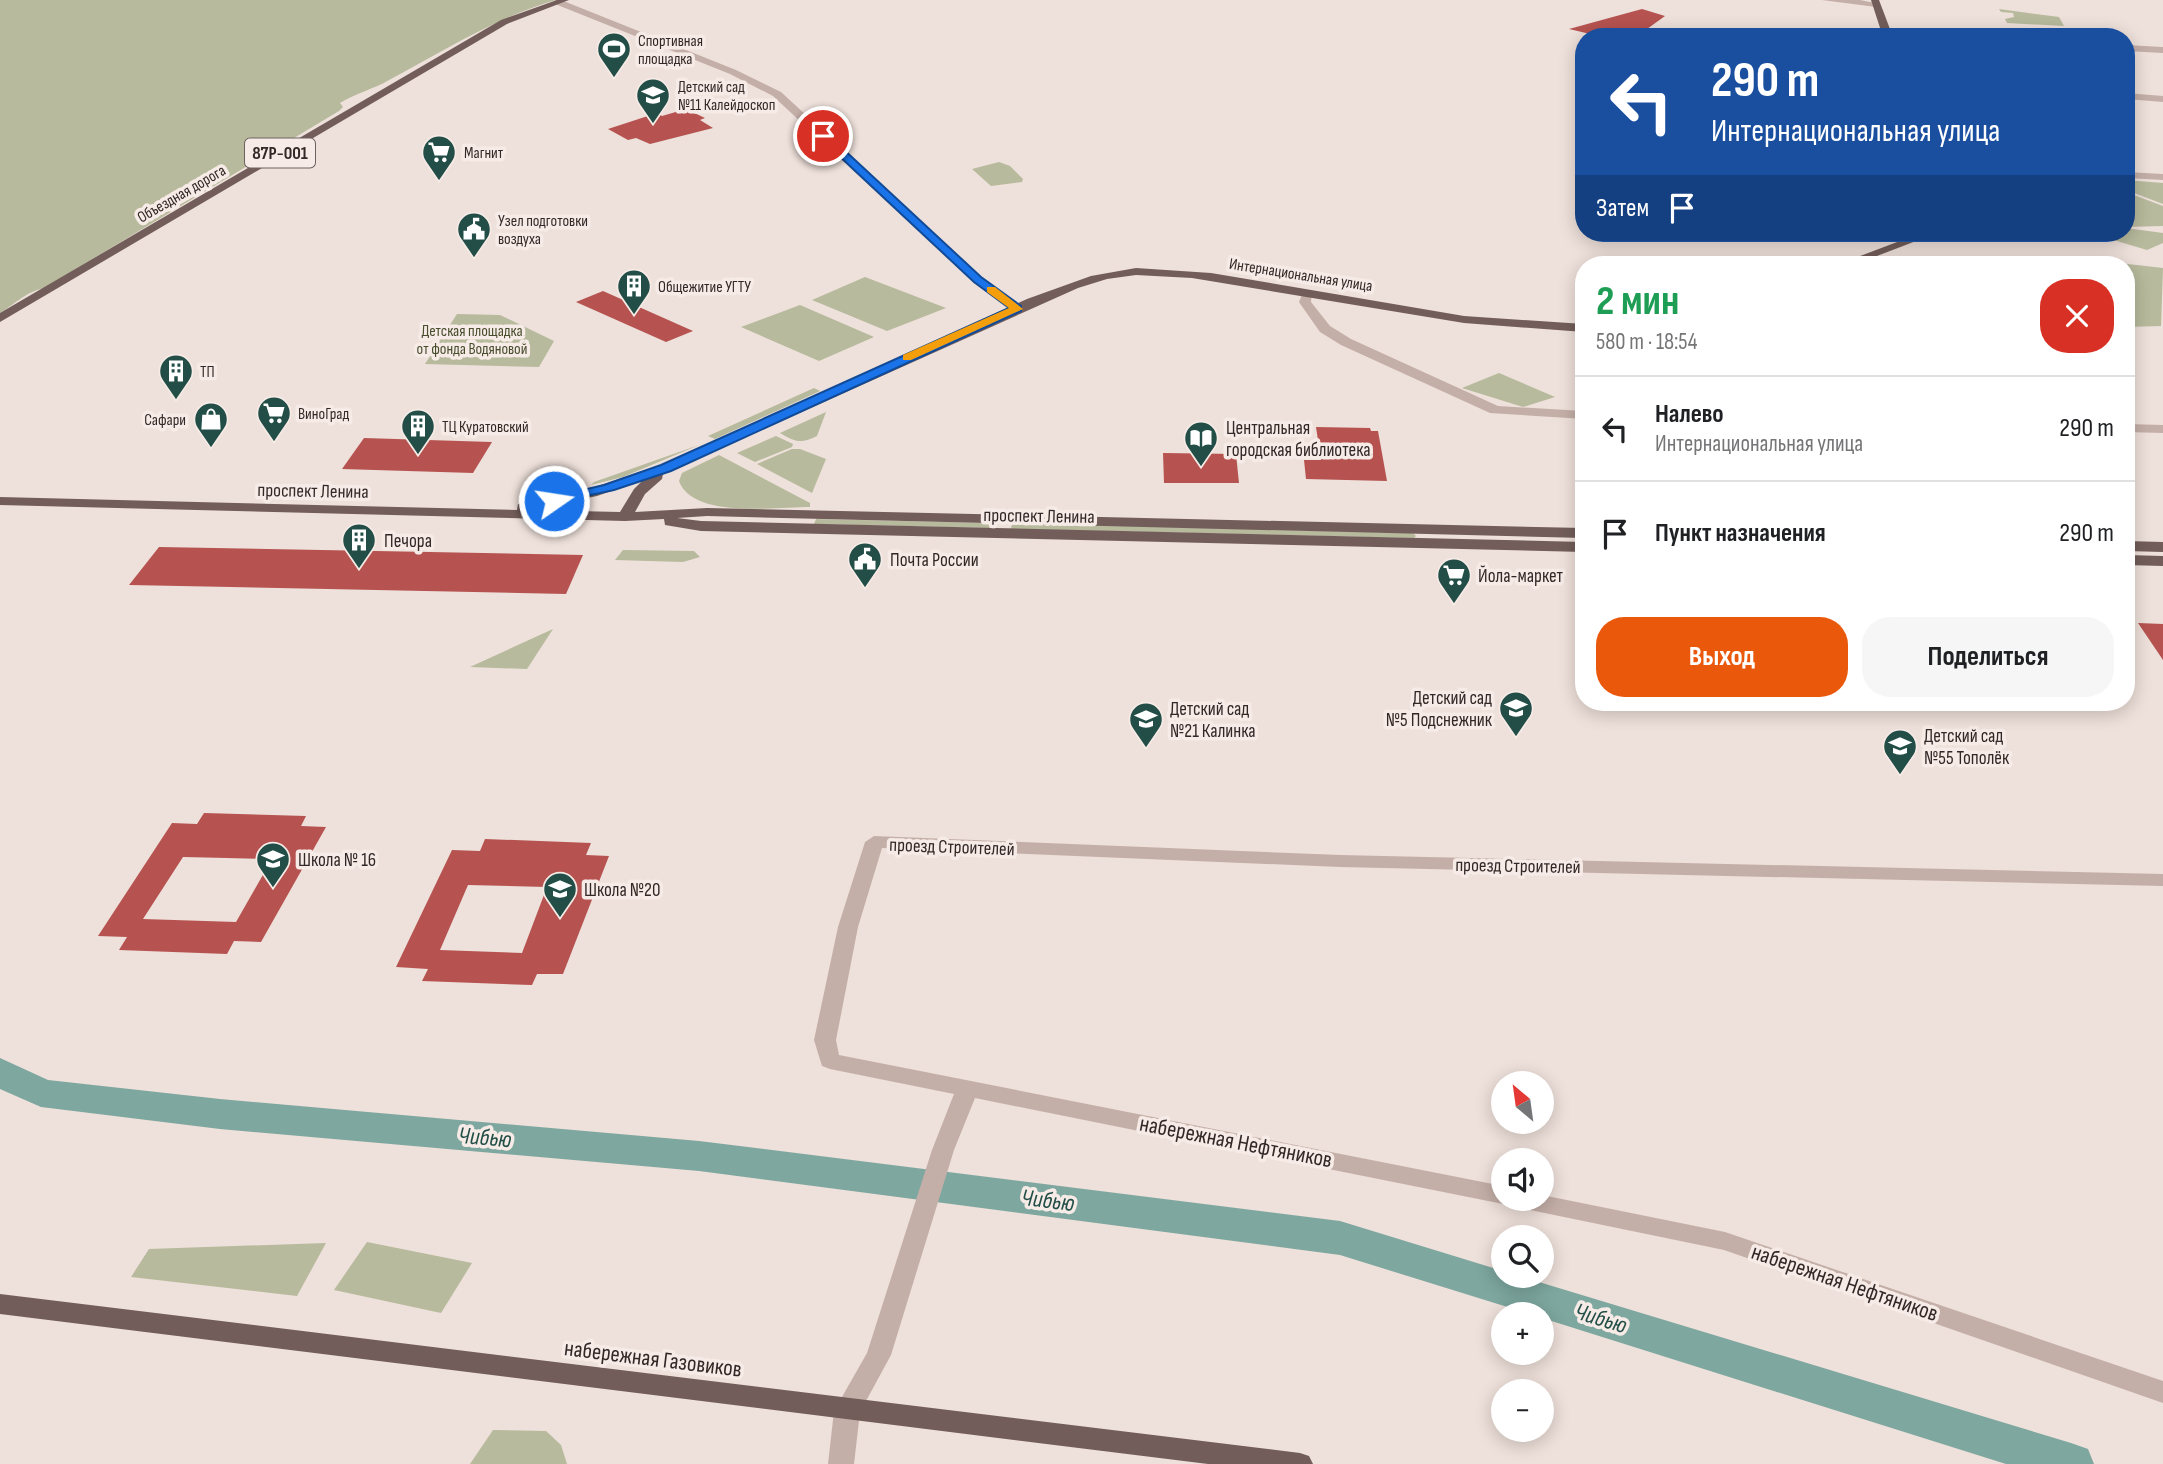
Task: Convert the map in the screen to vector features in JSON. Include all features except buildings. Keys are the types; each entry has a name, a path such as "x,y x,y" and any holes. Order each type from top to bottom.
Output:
{"main road":[{"name":"Объездная дорога","path":"0,318 504,22 562,1"},
{"path":"1875,2 1885,28"},
{"path":"1867,256 1906,242"},
{"name":"Интернациональная улица","path":"485,513 592,493 666,468 1017,309 1076,284 1118,273 1159,272 1447,316 1575,327"},
{"name":"Интернациональная улица","path":"625,517 639,492 666,468"},
{"name":"проспект Ленина","path":"0,501 625,517 701,526 1451,537 1575,533"},
{"name":"проспект Ленина","path":"1451,537 1575,546"},
{"path":"2135,546 2163,547"},
{"path":"2135,560 2163,561"},
{"name":"набережная Газовиков","path":"0,1304 1300,1464"}],"street":[{"path":"1826,0 1875,2"},
{"path":"562,1 733,72 777,94 978,280 1017,309"},
{"path":"2135,48 2163,50"},
{"path":"2135,97 2163,99"},
{"path":"2135,175 2163,177"},
{"path":"1308,293 1305,302 1325,329 1463,397 1495,410 1575,414"},
{"path":"2135,428 2163,429"},
{"name":"проезд Строителей","path":"848,927 874,842 1307,860 2163,880"},
{"name":"набережная Нефтяников","path":"848,927 825,1040 830,1061 1491,1193"},
{"path":"841,1464 847,1410 879,1355 943,1150 968,1087"},
{"name":"набережная Нефтяников","path":"1554,1206 1725,1241 2163,1392"}],"green space":[{"path":"0,0 556,0 491,25 340,103 343,107 339,111 44,288 26,295 0,313"},
{"path":"1999,9 2059,17 2064,26 2007,23 2005,19 2014,17 2013,13 2001,12"},
{"path":"999,162 1010,166 1023,179 1022,182 991,186 972,169"},
{"path":"2135,181 2163,183 2163,204 2135,193"},
{"path":"2135,195 2163,206 2163,226 2135,227"},
{"path":"2135,229 2163,233 2163,243 2147,250 2120,242 2135,242"},
{"path":"2135,265 2163,268 2161,326 2135,327"},
{"path":"865,277 946,308 887,331 812,300"},
{"path":"800,305 874,337 819,361 741,327"},
{"name":"Детская площадка от фонда Водяновой","path":"457,314 500,315 554,341 539,367 425,364"},
{"path":"1499,373 1555,397 1523,407 1462,388"},
{"path":"814,388 820,391 715,439 708,436"},
{"path":"826,412 817,436 798,441 780,433"},
{"path":"776,436 793,444 792,447 755,462 737,453"},
{"path":"699,445 623,477 591,485 594,482"},
{"path":"792,449 800,449 826,459 812,493 757,464"},
{"path":"719,455 810,503 810,507 757,509 717,506 700,501 687,493 679,481 682,473"},
{"path":"816,519 990,523 989,528 814,524"},
{"path":"1012,523 1413,533 1416,536 1011,529"},
{"path":"623,550 694,551 700,557 683,562 615,560"},
{"path":"553,629 527,669 470,667"},
{"path":"367,1242 472,1263 441,1313 334,1290"},
{"path":"326,1243 297,1296 131,1277 149,1249"},
{"path":"493,1430 546,1431 561,1445 567,1464 470,1464"}],"waterway":[{"name":"Чибью","path":"0,1072 41,1093 220,1114 699,1156 1340,1238 2071,1464"}],"slow traffic":[{"path":"907,357 1017,309 991,289"}],"place":[{"name":"Спортивная площадка","path":"614,79"},
{"name":"Детский сад №11 Калейдоскоп","path":"653,125"},
{"name":"Магнит","path":"439,182"},
{"name":"Узел подготовки воздуха","path":"474,259"},
{"name":"Общежитие УГТУ","path":"634,316"},
{"name":"ТП","path":"176,401"},
{"name":"ВиноГрад","path":"274,443"},
{"name":"Сафари","path":"211,449"},
{"name":"ТЦ Куратовский","path":"418,456"},
{"name":"Центральная городская библиотека","path":"1201,468"},
{"name":"Печора","path":"359,570"},
{"name":"Почта России","path":"865,589"},
{"name":"Йола-маркет","path":"1454,605"},
{"name":"Детский сад №5 Подснежник","path":"1516,738"},
{"name":"Детский сад №21 Калинка","path":"1146,749"},
{"name":"Детский сад №55 Тополёк","path":"1900,776"},
{"name":"Школа № 16","path":"273,889"},
{"name":"Школа №20","path":"560,919"}],"route":[{"path":"554,501 609,488 666,468 1017,309 978,280 823,136"}]}
